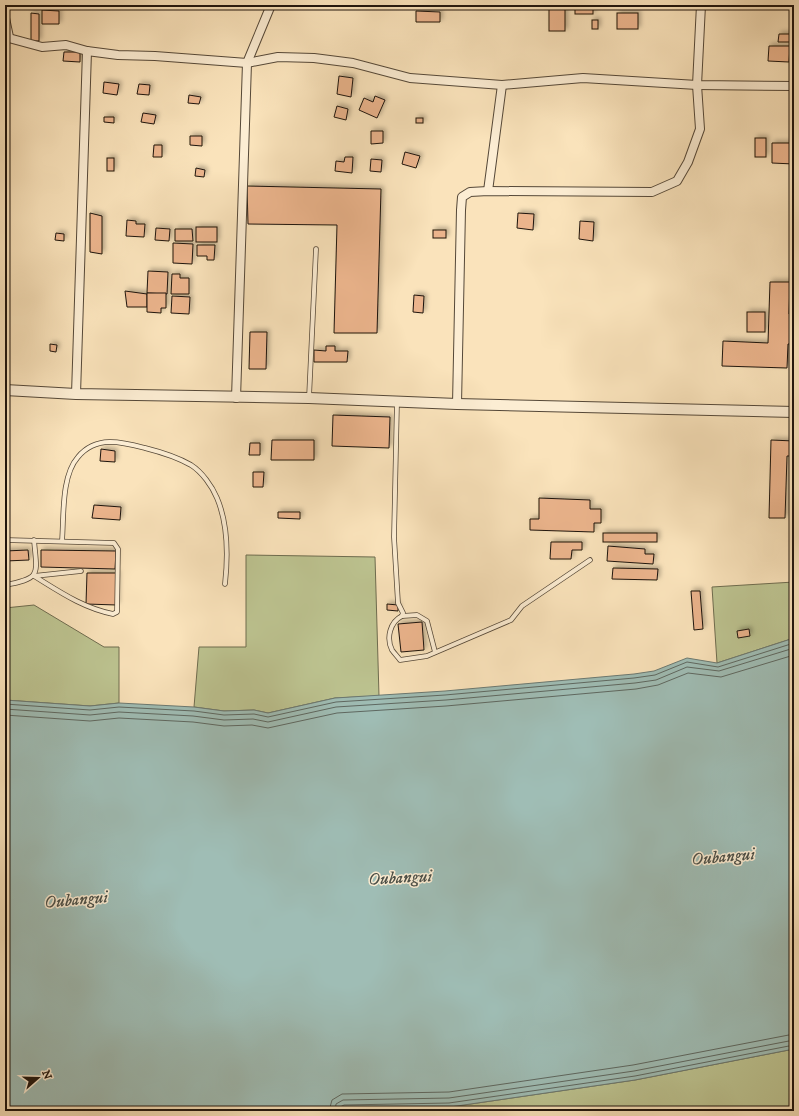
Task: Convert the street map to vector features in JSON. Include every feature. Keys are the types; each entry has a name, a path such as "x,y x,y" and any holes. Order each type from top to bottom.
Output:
{"street":[{"path":"236,398 247,63 270,5"},
{"path":"457,404 462,197 470,192 488,191 652,192 677,181 688,162 700,130 697,85 701,5"},
{"path":"5,18 7,37 42,46 66,45 87,51 118,55 155,56 247,63 278,57 314,58 353,63 410,78 502,85 583,78 697,85 794,86"},
{"path":"76,394 87,51"},
{"path":"488,191 502,85"},
{"path":"5,390 76,394 236,398 309,398 457,404 794,412"}],"lane":[{"path":"309,398 316,249"},
{"path":"398,402 394,537 398,602 403,613 402,616"},
{"path":"62,542 67,477 78,457 90,446 118,441 167,454 192,465 207,480 217,498 223,518 228,560 225,584"},
{"path":"5,540 114,544 118,549 118,612 113,614 90,608 77,602 34,576"},
{"path":"34,540 37,568 34,576"},
{"path":"435,652 427,622 417,615 396,618 390,630 392,650 400,660 427,656 511,620 522,606 590,560"},
{"path":"5,585 28,580 34,576 81,571"}],"path":[{"path":"754,1111 778,1106"}],"green space":[{"path":"246,555 375,557 379,696 335,698 268,713 254,710 224,711 194,707 199,647 246,647"},
{"path":"794,582 794,638 717,663 712,587"},
{"path":"34,605 104,647 119,647 119,703 90,706 5,700 5,608"},
{"path":"794,1049 794,1111 322,1111 359,1108 450,1107 635,1080"}],"water":[{"name":"Oubangui","path":"794,638 794,1049 635,1080 450,1107 359,1108 322,1111 5,1111 5,700 90,706 119,703 194,707 224,711 254,710 268,713 335,698 445,691 634,674 654,671 687,658 717,663"}],"building":[{"path":"80,5 111,5 111,8 80,7"},
{"path":"549,5 565,5 565,31 549,31"},
{"path":"575,5 593,5 593,14 575,14"},
{"path":"42,10 59,11 59,24 42,24"},
{"path":"416,11 440,12 440,22 416,22"},
{"path":"31,13 39,14 39,41 31,41"},
{"path":"617,13 638,13 638,29 617,29"},
{"path":"592,20 598,20 598,29 592,29"},
{"path":"779,34 791,34 791,42 778,42"},
{"path":"769,46 790,46 789,62 768,61"},
{"path":"64,52 80,52 80,62 63,61"},
{"path":"339,76 353,78 351,97 337,94"},
{"path":"104,82 119,84 117,95 103,93"},
{"path":"139,84 150,85 149,95 137,94"},
{"path":"189,95 201,97 199,104 188,103"},
{"path":"375,96 385,100 377,118 359,110 364,98 373,102"},
{"path":"337,106 348,109 346,120 334,117"},
{"path":"143,113 156,115 154,124 141,122"},
{"path":"104,117 114,117 114,123 104,122"},
{"path":"416,118 423,118 423,123 416,123"},
{"path":"371,131 383,131 383,143 371,144"},
{"path":"190,136 202,136 202,146 190,145"},
{"path":"755,138 766,138 766,157 755,157"},
{"path":"772,143 794,143 794,164 772,163"},
{"path":"154,145 162,145 162,157 153,157"},
{"path":"405,152 420,156 416,168 402,164"},
{"path":"345,157 353,157 352,173 335,171 336,161 344,162"},
{"path":"107,158 114,158 114,171 107,171"},
{"path":"371,159 382,160 381,172 370,171"},
{"path":"196,168 205,170 204,177 195,176"},
{"path":"247,186 381,189 377,333 334,333 337,225 248,224"},
{"path":"90,213 102,216 102,254 90,252"},
{"path":"518,213 534,214 533,230 517,228"},
{"path":"127,220 136,221 136,224 145,224 144,237 126,236"},
{"path":"580,221 594,222 593,241 579,239"},
{"path":"196,227 217,227 217,242 196,242"},
{"path":"156,228 170,229 169,241 155,240"},
{"path":"175,229 192,229 193,241 175,241"},
{"path":"433,230 446,230 446,238 433,238"},
{"path":"56,233 64,234 64,241 55,240"},
{"path":"173,243 193,244 192,264 173,263"},
{"path":"197,245 215,245 214,260 207,260 207,256 197,256"},
{"path":"148,271 168,272 167,294 147,293"},
{"path":"172,274 180,274 180,278 189,278 189,294 171,294"},
{"path":"770,282 790,282 789,314 794,314 794,344 788,344 787,368 722,366 723,341 768,343"},
{"path":"125,291 147,294 147,307 127,307"},
{"path":"147,293 166,293 166,308 161,308 161,313 147,312"},
{"path":"414,295 424,296 423,313 413,312"},
{"path":"172,296 190,297 189,314 171,313"},
{"path":"747,312 765,312 765,332 747,332"},
{"path":"250,332 267,332 266,369 249,369"},
{"path":"50,344 57,345 56,352 50,351"},
{"path":"326,346 335,346 335,351 348,351 347,362 314,362 314,350 326,351"},
{"path":"333,415 390,417 389,448 332,446"},
{"path":"272,440 314,440 314,460 271,460"},
{"path":"771,440 794,441 794,456 787,456 785,518 769,518"},
{"path":"250,443 260,443 260,455 249,455"},
{"path":"101,449 115,451 115,462 100,461"},
{"path":"253,472 264,472 263,487 253,487"},
{"path":"539,498 590,500 590,509 601,509 601,523 594,523 594,532 530,530 530,519 539,519"},
{"path":"94,505 121,507 120,520 92,518"},
{"path":"278,512 300,512 300,519 278,518"},
{"path":"603,533 657,533 657,542 603,542"},
{"path":"551,542 582,542 582,550 572,550 571,559 550,559"},
{"path":"608,546 645,549 645,554 654,554 653,564 607,561"},
{"path":"28,550 29,560 5,561 5,551"},
{"path":"41,550 116,551 115,569 41,567"},
{"path":"613,568 658,569 657,580 612,579"},
{"path":"87,573 117,573 117,605 86,604"},
{"path":"691,591 700,591 703,629 694,630"},
{"path":"387,604 398,605 398,611 387,610"},
{"path":"422,622 424,650 401,652 398,624"},
{"path":"749,629 750,636 738,638 737,631"}]}
